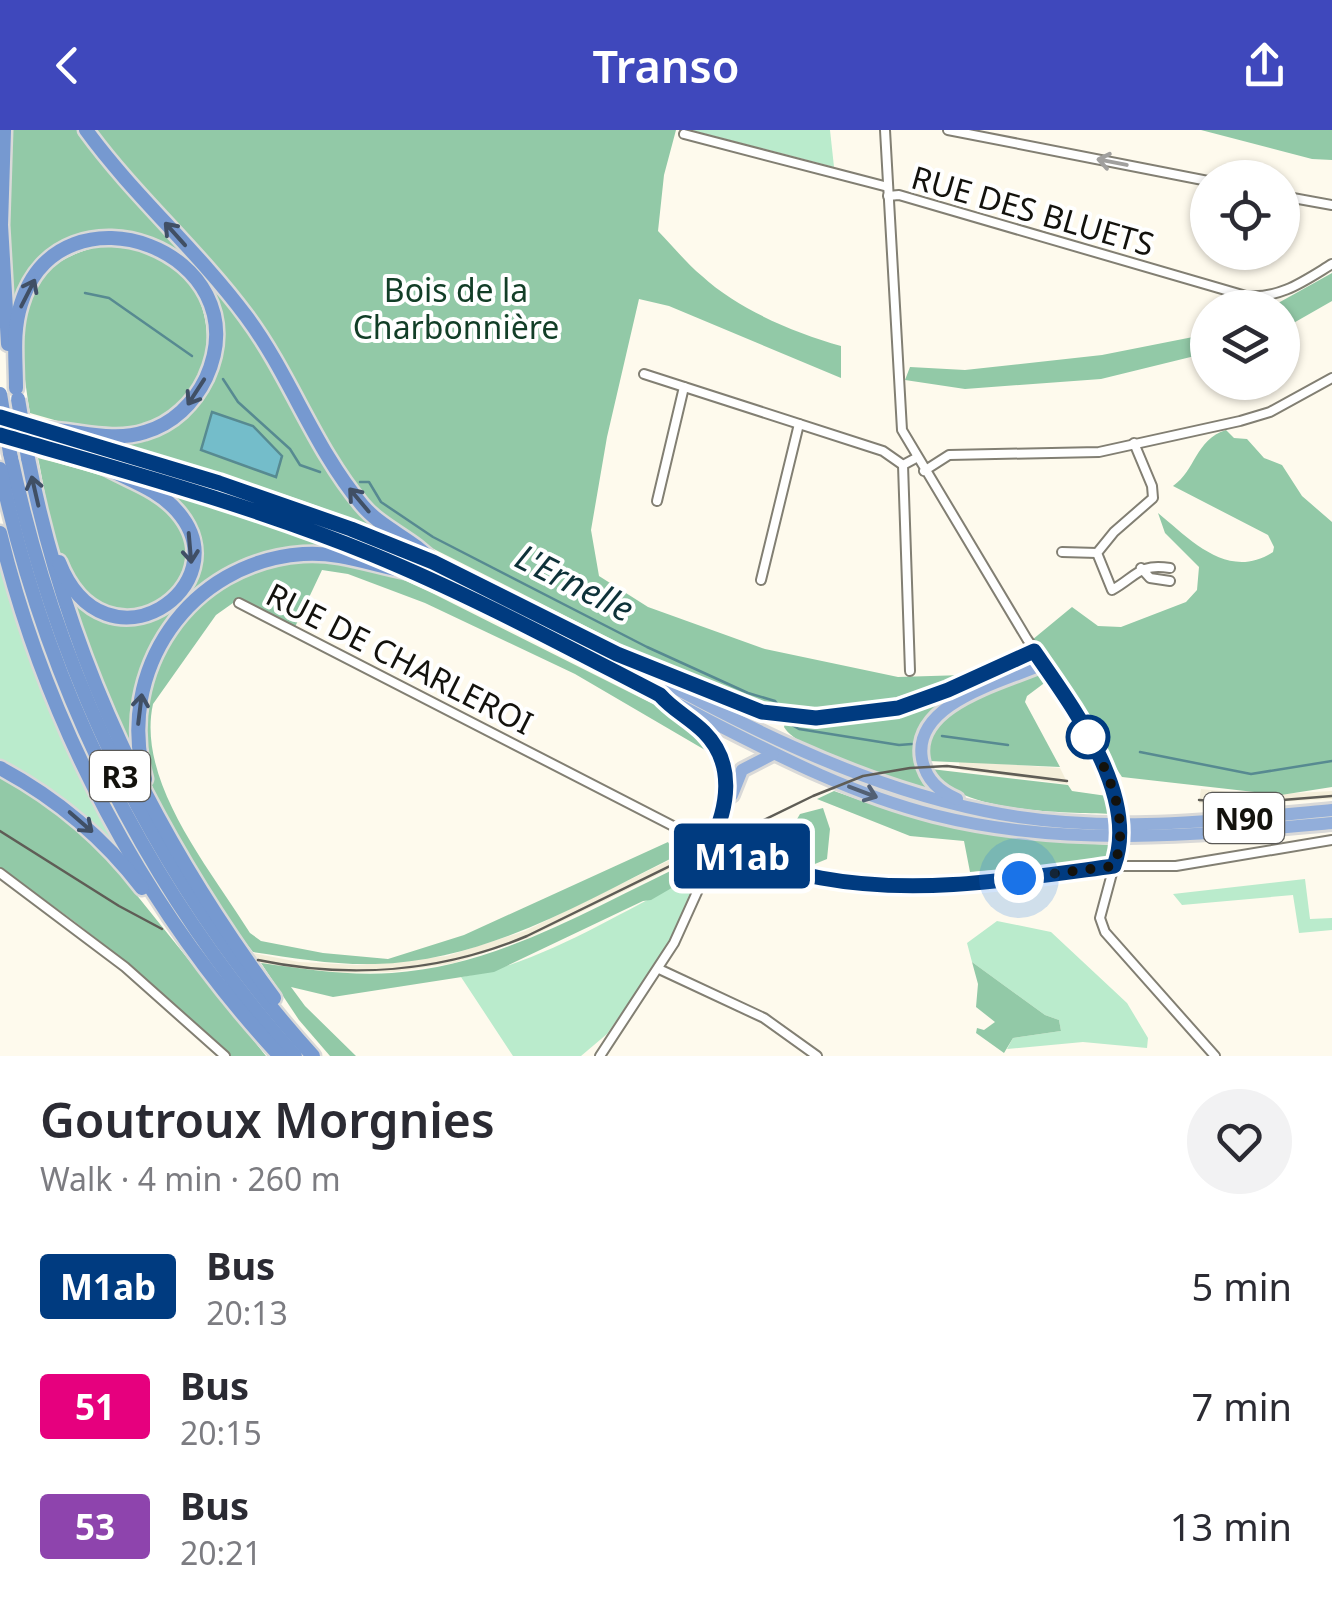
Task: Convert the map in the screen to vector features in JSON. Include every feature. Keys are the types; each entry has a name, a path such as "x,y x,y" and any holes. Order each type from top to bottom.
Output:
{"highway":[{"path":"4,130 2,269 12,374 47,551 98,694 152,804 229,933 322,1056"},
{"path":"86,130 245,315 273,356 328,458 362,506 386,528 424,551 433,562"},
{"path":"17,393 15,334 20,306 35,278 58,254 106,238 145,242 177,260 201,288 214,322 213,352 202,385 180,413 148,432 132,436 40,429"},
{"name":"R3","path":"0,394 10,453 46,594 79,686 111,759 174,873 210,926 268,1005 313,1056"},
{"name":"N90","path":"0,418 254,494 433,562 826,762 888,786 987,812 1073,822 1156,824 1332,810"},
{"name":"N90","path":"0,435 320,534 416,573 819,776 936,816 1036,832 1157,837 1332,823"},
{"path":"43,524 74,590 86,604 103,614 135,619 162,610 176,598 186,586 194,554 185,521 161,495 100,464"},
{"name":"R3","path":"0,469 38,614 100,766 164,882 200,936 295,1056"},
{"path":"0,533 36,649 86,769 134,859 190,947 280,1056"},
{"path":"152,804 138,745 140,701 158,647 191,603 224,577 262,561 301,554 345,556 416,573"},
{"path":"617,654 762,712 816,718 898,708 1034,651"},
{"path":"987,812 946,794 928,778 922,757 926,728 948,706 1044,664"},
{"path":"660,695 705,733 722,760 727,792 714,846"},
{"path":"714,846 730,810 734,783 742,770 774,754"},
{"path":"0,768 84,824 129,871 190,947"}],"street":[{"path":"885,130 900,419 916,458 1056,681 1102,766 1118,811 1116,862 1100,918 1104,932 1215,1056"},
{"path":"948,130 1190,177"},
{"name":"RUE DES BLUETS","path":"684,134 1246,296 1268,298 1332,264"},
{"path":"1300,199 1332,205"},
{"path":"644,374 883,451 903,465"},
{"path":"924,471 949,456 1099,452 1270,412 1332,378"},
{"path":"658,501 684,387"},
{"path":"760,580 799,424"},
{"path":"1098,553 1114,532 1153,498 1152,486 1134,444"},
{"path":"903,465 916,458"},
{"path":"903,465 910,671"},
{"path":"1062,552 1098,553"},
{"path":"1098,553 1112,590 1140,568 1170,568"},
{"path":"1140,568 1150,578 1170,581"},
{"name":"RUE DE CHARLEROI","path":"239,603 714,846 820,878 872,884 979,883 1116,862 1176,866 1332,840"},
{"path":"600,1056 659,969 698,897 714,846"},
{"path":"0,873 125,967 225,1056"},
{"path":"659,969 764,1018 817,1056"}],"shaded area":[{"path":"959,761 1060,768 1068,784 960,770"},
{"path":"1201,789 1261,795 1332,791 1332,799 1219,805 1199,803"},
{"path":"680,855 678,865 528,938 454,963 393,972 336,973 262,964 253,953 299,962 357,965 447,956 525,931"}],"green space":[{"path":"11,130 82,130 220,288 385,533 264,488 110,440 181,416 219,337 185,261 168,248 134,235 119,234 56,252 12,322 7,218"},
{"name":"Bois de la Charbonnière","path":"93,130 676,130 664,175 658,231 696,271 733,299 786,327 841,346 841,378 669,306 639,299 607,437 591,530 599,576 648,607 765,649 898,677 964,675 908,696 850,710 809,712 755,703 677,673 412,538 367,501 271,342"},
{"path":"691,130 830,130 834,167"},
{"path":"1201,130 1332,130 1332,160 1312,159"},
{"path":"116,243 162,257 188,280 201,305 207,331 205,358 196,383 180,405 157,421 129,430 91,429 30,413 23,353 28,302 39,282 56,265 81,252"},
{"path":"1332,273 1332,301 1300,319 1300,291"},
{"path":"1190,338 1190,357 1101,379 965,389 905,380 910,367 965,370 1102,355"},
{"path":"1226,430 1234,438 1247,439 1264,458 1282,465 1302,496 1332,522 1332,787 1281,795 1122,777 1032,640 1072,607 1098,626 1121,627 1186,602 1197,590 1199,567 1165,533 1158,513 1197,545 1226,560 1256,560 1273,552 1268,535 1173,486 1208,441"},
{"path":"38,458 137,490 160,503 178,520 188,541 187,565 169,599 123,614 94,601 81,590 70,575 55,536"},
{"path":"161,490 340,551 239,565 150,655 137,765 118,726 63,581 127,623 143,622 175,605 188,589 198,559"},
{"path":"0,556 132,867 0,764"},
{"path":"331,559 393,575 665,710 688,723 717,757 575,674 425,603 348,574 322,570 295,627 240,598 216,615 153,704 151,734 156,764 180,824 250,933 261,941 323,953 388,959 464,935 668,842 676,856 531,927 455,953 360,964 253,952 206,888 164,816 147,767 143,734 146,700 171,638 191,612 216,590 245,573 277,563"},
{"path":"1032,658 1033,665 959,697 920,733 938,793 831,757 794,737 784,727 786,719 835,721"},
{"path":"1035,673 1047,681 1025,702 1060,767 929,761 928,743 947,715 982,694"},
{"path":"931,769 1068,785 1072,791 1107,796 1111,814 1040,811 987,802 944,784"},
{"path":"0,774 86,832 266,1056 229,1056 119,957 0,870"},
{"path":"834,791 902,813 971,828 1111,845 1109,859 970,872 964,841 910,836 817,799"},
{"path":"823,808 830,829 827,859 810,866 745,850 754,841 783,843 800,814"},
{"path":"693,860 689,873 683,877 690,880 694,875 702,879 699,885 682,882 494,972 333,997 291,987 356,1056 330,1056 299,1020 261,963 376,974 471,959 547,931"},
{"path":"1305,879 1310,919 1332,918 1332,930 1299,933 1293,895 1182,905 1173,894"},
{"path":"682,882 699,885 667,947 607,1034 581,1056 513,1056 461,977 546,951"},
{"path":"997,921 1051,932 1127,1003 1148,1038 1147,1048 1083,1042 1007,1049 1013,1038 1061,1031 1059,1020 1045,1015 972,962 967,943"},
{"path":"972,962 1045,1015 1059,1020 1061,1031 1013,1038 1004,1053 976,1033 977,1028 984,1030 995,1022 976,1007 978,984"}],"water":[{"path":"212,412 253,426 282,456 276,477 201,450"}],"waterway":[{"name":"L'Ernelle","path":"85,293 109,298 192,356"},
{"name":"L'Ernelle","path":"223,379 238,402 290,449 300,465 320,472"},
{"name":"L'Ernelle","path":"360,482 369,482 381,502 433,537 647,647 779,706"},
{"name":"L'Ernelle","path":"790,724 799,729 912,744"},
{"name":"L'Ernelle","path":"942,736 1008,745"},
{"name":"L'Ernelle","path":"1140,752 1251,774 1332,761"}],"tram line":[{"path":"258,960 326,969 394,969 461,958 494,948 527,936 813,796 863,776 947,766 1067,781"},
{"path":"1199,800 1246,803 1332,796"},
{"path":"0,831 162,929"}],"bus line":[{"name":"M1ab","path":"0,417 219,483 351,529 433,562 617,654 762,712 816,718 898,708 1034,651 1056,681 1106,771 1120,827 1114,866 979,883 872,884 820,878 710,845 720,824 727,792 722,760 705,733 660,695 470,597 371,554 214,498 0,435"}],"route":[{"path":"1019,878 1114,866 1120,841 1118,811 1106,771 1084,728 1088,737"}]}
